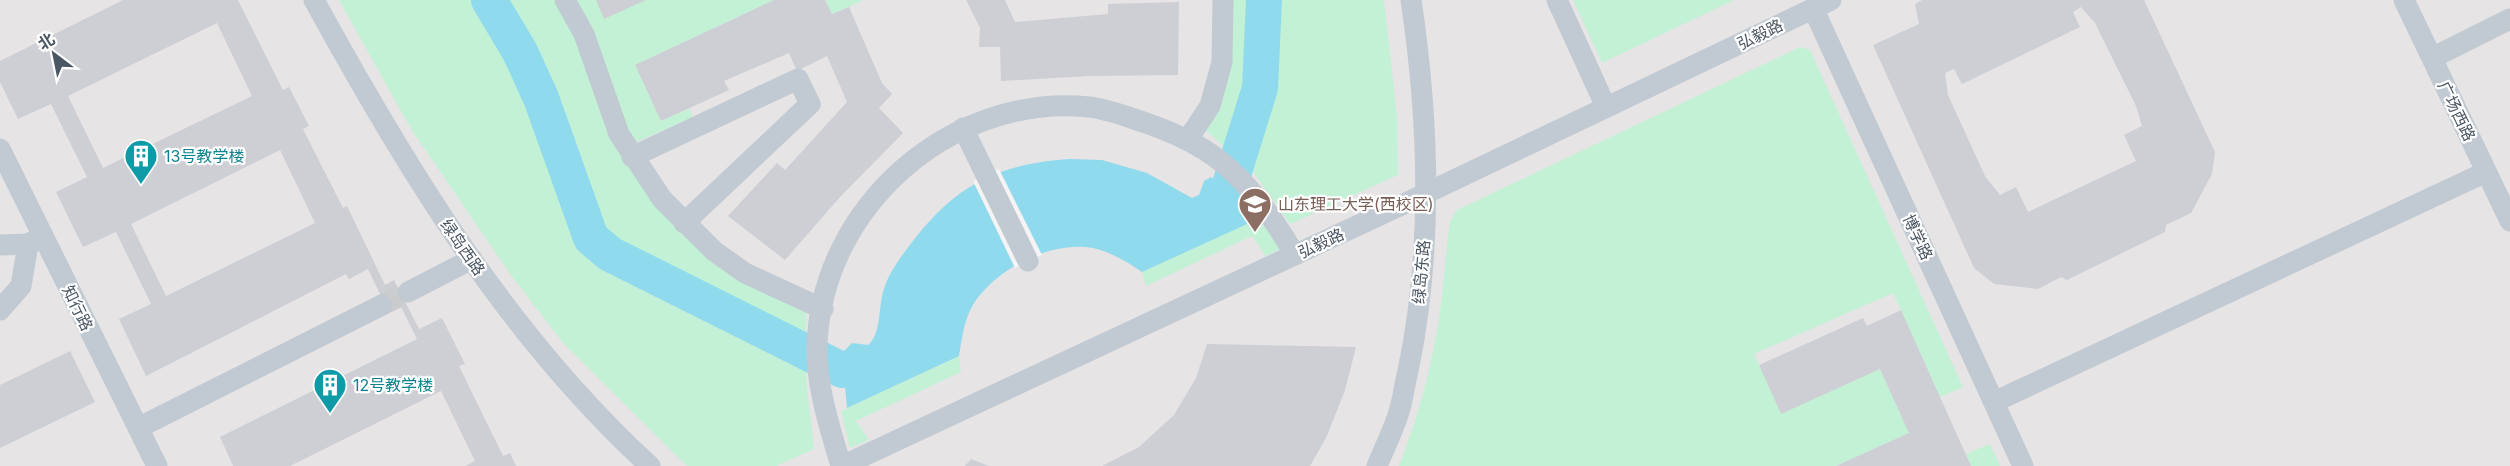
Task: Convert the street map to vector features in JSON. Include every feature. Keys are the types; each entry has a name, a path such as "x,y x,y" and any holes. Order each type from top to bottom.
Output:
{"street":[{"name":"绿岛西路","path":"314,0 407,162 508,311 560,376 650,466"},
{"path":"565,0 584,34 606,101 632,157 684,223 714,251 745,273 823,309"},
{"path":"1188,139 1210,106 1222,62 1223,0"},
{"name":"绿岛东路","path":"1377,466 1398,415 1416,330 1424,236 1418,52 1411,0"},
{"path":"1557,0 1606,107"},
{"name":"广场西路","path":"2404,0 2510,221"},
{"name":"弘毅路","path":"841,466 1424,195 1822,4"},
{"name":"博学路","path":"1822,4 2023,466"},
{"path":"2432,58 2510,19"},
{"path":"632,157 798,79 810,104 684,223"},
{"path":"841,466 821,383 817,346 831,273 845,240 881,188 932,145 963,128 991,117 1024,111 1058,107 1090,107 1124,115 1188,139 1219,159 1245,184 1267,211 1295,255"},
{"path":"963,128 1028,261"},
{"name":"知行路","path":"0,149 35,240 157,466"},
{"path":"1994,402 2486,172"},
{"path":"0,245 35,240 21,286 0,310"},
{"path":"408,292 472,259"},
{"path":"138,428 382,305"}],"shaded area":[{"name":"山东理工大学(西校区)","path":"0,0 2510,0 2510,466 0,466"}],"green space":[{"path":"339,0 554,0 581,46 649,196 806,305 806,380 814,449 776,466 687,466 563,343 510,274 411,129"},
{"path":"572,0 774,0 635,65 661,121 689,109 693,117 632,144"},
{"path":"825,0 861,0 862,1 832,14"},
{"path":"1229,0 1384,0 1397,116 1398,175 1290,224 1254,173 1205,130"},
{"path":"1573,0 1734,0 1602,63"},
{"path":"1800,47 1810,50 1963,387 1940,397 1893,293 1754,354 1781,413 1880,369 1909,433 1836,466 1399,466 1418,412 1432,356 1441,307 1450,222 1457,210"},
{"path":"1263,216 1282,248 1266,256 1252,236 1146,286 1142,272"},
{"path":"959,356 961,372 856,421 869,440 850,448 841,411"},
{"path":"1990,444 2000,466 1971,466 1966,454"}],"water":[{"path":"1070,159 1102,160 1147,173 1192,198 1199,195 1204,181 1211,177 1256,220 1142,272 1125,261 1093,248 1060,248 1026,260 996,279 974,303 962,336 959,356 847,408 842,353 852,343 868,345 876,334 882,296 889,276 929,221 963,191 981,180 1021,166"}],"pier":[{"path":"999,169 1042,255 1015,268 973,181"}],"building":[{"name":"13号教学楼","path":"123,0 238,0 283,90 289,87 309,126 303,129 343,208 347,206 385,285 394,280 419,329 442,318 465,364 459,366 503,456 510,453 516,466 465,466 475,461 441,391 290,466 233,466 220,437 417,339 401,307 389,313 368,269 349,279 346,274 146,376 119,319 151,304 116,232 83,247 56,192 87,177 51,104 18,119 0,82 0,61","holes":["217,23 252,96 103,168 68,96","280,150 315,223 166,296 131,224"]},
{"path":"596,0 646,0 604,19"},
{"path":"774,0 825,0 832,14 849,7 882,83 892,94 879,108 903,133 840,197 785,260 728,216 777,163 785,170 847,102 827,56 797,71 789,53 724,81 729,90 661,121 635,65"},
{"path":"966,0 1005,0 1015,22 1108,14 1108,4 1179,2 1178,75 1090,76 1001,81 1000,47 979,47 980,28"},
{"path":"1922,0 2144,0 2215,152 2212,174 2191,213 2166,225 2165,232 2067,280 2061,277 2038,289 1994,284 1974,268 1873,45 1919,24 1915,4","holes":["2081,7 2095,23 2136,106 2142,126 2124,135 2136,161 2028,212 2016,187 2000,195 1985,176 1948,95 1945,73 1954,69 1962,84 2080,27 2073,12"]},
{"path":"1901,310 1971,466 1836,466 1909,433 1880,369 1781,414 1759,365 1863,318 1867,326"},
{"path":"1207,344 1356,347 1345,390 1327,436 1310,466 1102,466 1139,447 1174,415 1196,378"},
{"path":"70,351 95,402 0,448 0,385"},
{"path":"971,459 989,466 965,466"}],"waterway":[{"path":"489,0 520,52 541,98 591,238 610,254 842,370"},
{"path":"1228,191 1260,88 1264,0"}],"tunnel":[{"path":"382,305 408,292"}],"place":[{"name":"13号教学楼","path":"141,185"},
{"name":"山东理工大学(西校区)","path":"1255,233"},
{"name":"12号教学楼","path":"330,414"}]}
